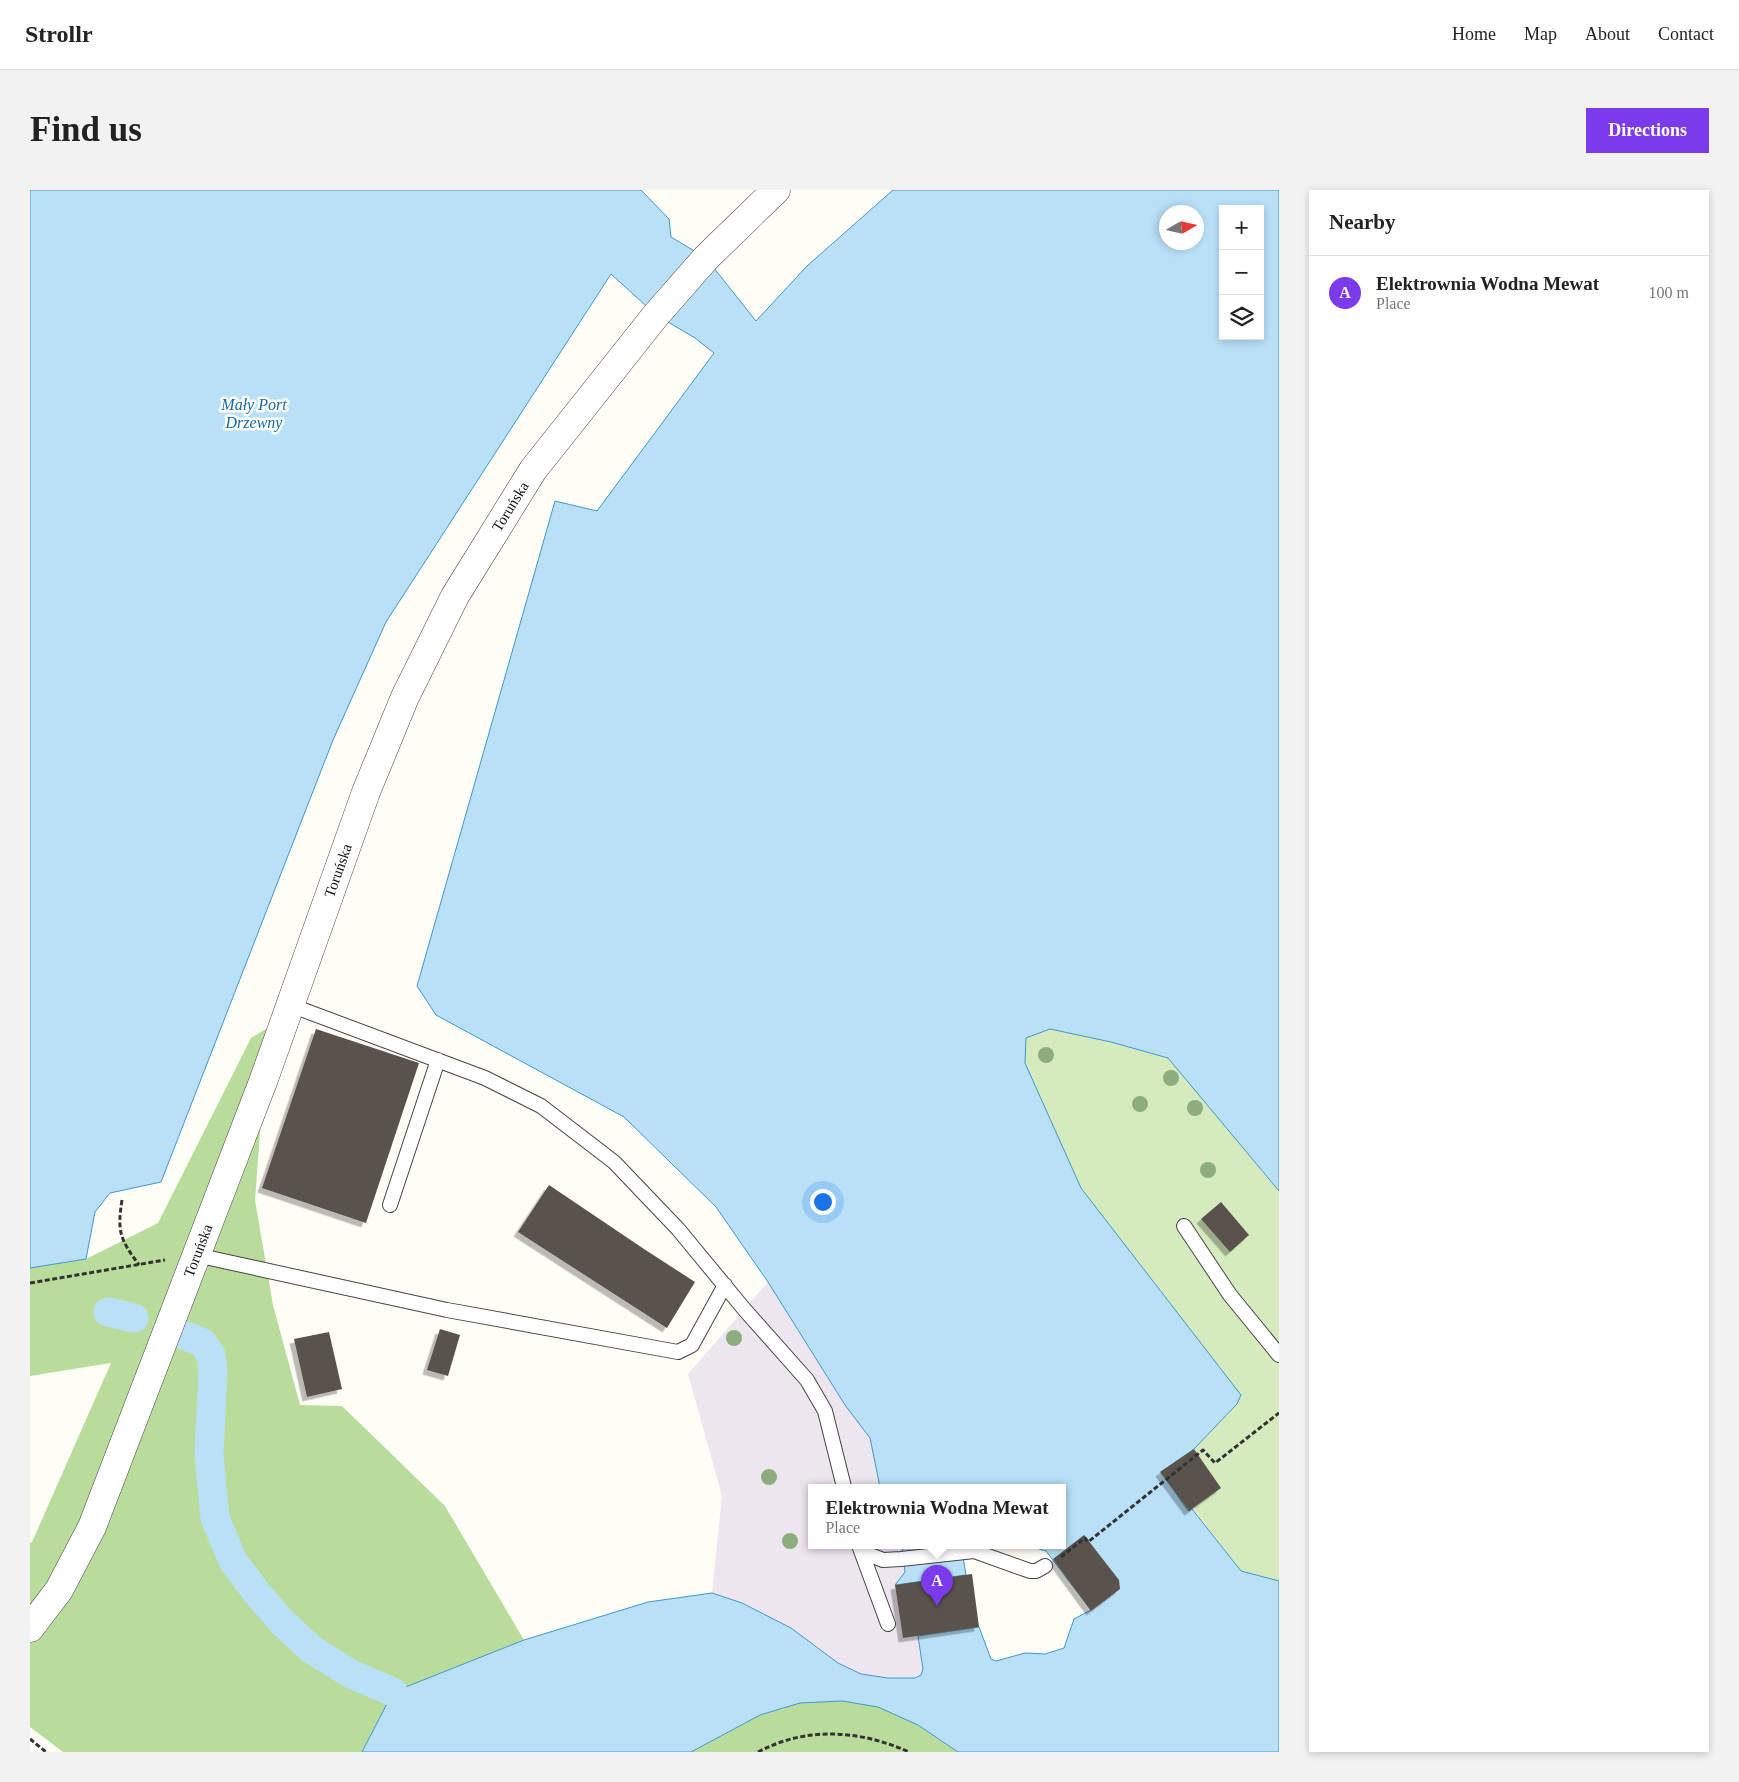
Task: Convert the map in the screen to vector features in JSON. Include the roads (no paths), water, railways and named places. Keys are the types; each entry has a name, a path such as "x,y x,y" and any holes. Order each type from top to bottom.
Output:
{"street":[{"name":"Toruńska","path":"30,1628 59,1590 92,1527 264,1080 366,792 405,697 455,596 533,470 656,316 706,258 776,190"}],"lane":[{"path":"290,1005 485,1078 541,1106 614,1162 678,1229 744,1309 789,1358 817,1395 825,1411 843,1484"},
{"path":"390,1205 438,1060"},
{"path":"1184,1226 1230,1295 1279,1355"},
{"path":"196,1255 447,1310 678,1352 692,1345 725,1285"},
{"path":"861,1549 888,1624"},
{"path":"862,1549 865,1553 883,1560 974,1551 1030,1571 1036,1571 1050,1564"}],"water":[{"name":"Mały Port Drzewny","path":"30,190 641,190 669,219 671,237 706,258 756,321 807,266 893,190 1279,190 1279,1191 1168,1058 1111,1042 1050,1029 1026,1038 1025,1063 1081,1188 1241,1395 1237,1404 1194,1449 1161,1472 1188,1511 1192,1509 1241,1571 1279,1581 1279,1752 958,1752 918,1725 878,1707 842,1701 800,1703 760,1715 691,1752 362,1752 393,1692 524,1640 648,1602 712,1593 742,1603 791,1628 838,1663 861,1674 888,1678 915,1678 921,1675 923,1669 918,1636 979,1627 991,1659 996,1661 1025,1653 1045,1654 1064,1648 1074,1619 1091,1610 1046,1551 1039,1549 1066,1549 1066,1484 879,1484 870,1438 845,1405 768,1282 716,1207 624,1117 436,1015 417,986 555,501 597,511 714,353 695,338 656,315 611,274 386,622 333,740 161,1182 110,1193 95,1212 86,1259 30,1268"},
{"path":"902,1549 962,1549 966,1575 895,1585 905,1572"}],"waterway":[{"path":"108,1312 134,1318"},
{"path":"186,1336 203,1343 211,1355 213,1371 209,1455 215,1518 233,1561 283,1623 311,1649 351,1674 393,1692"}],"place":[{"name":"Elektrownia Wodna Mewat","path":"937,1606"}]}
